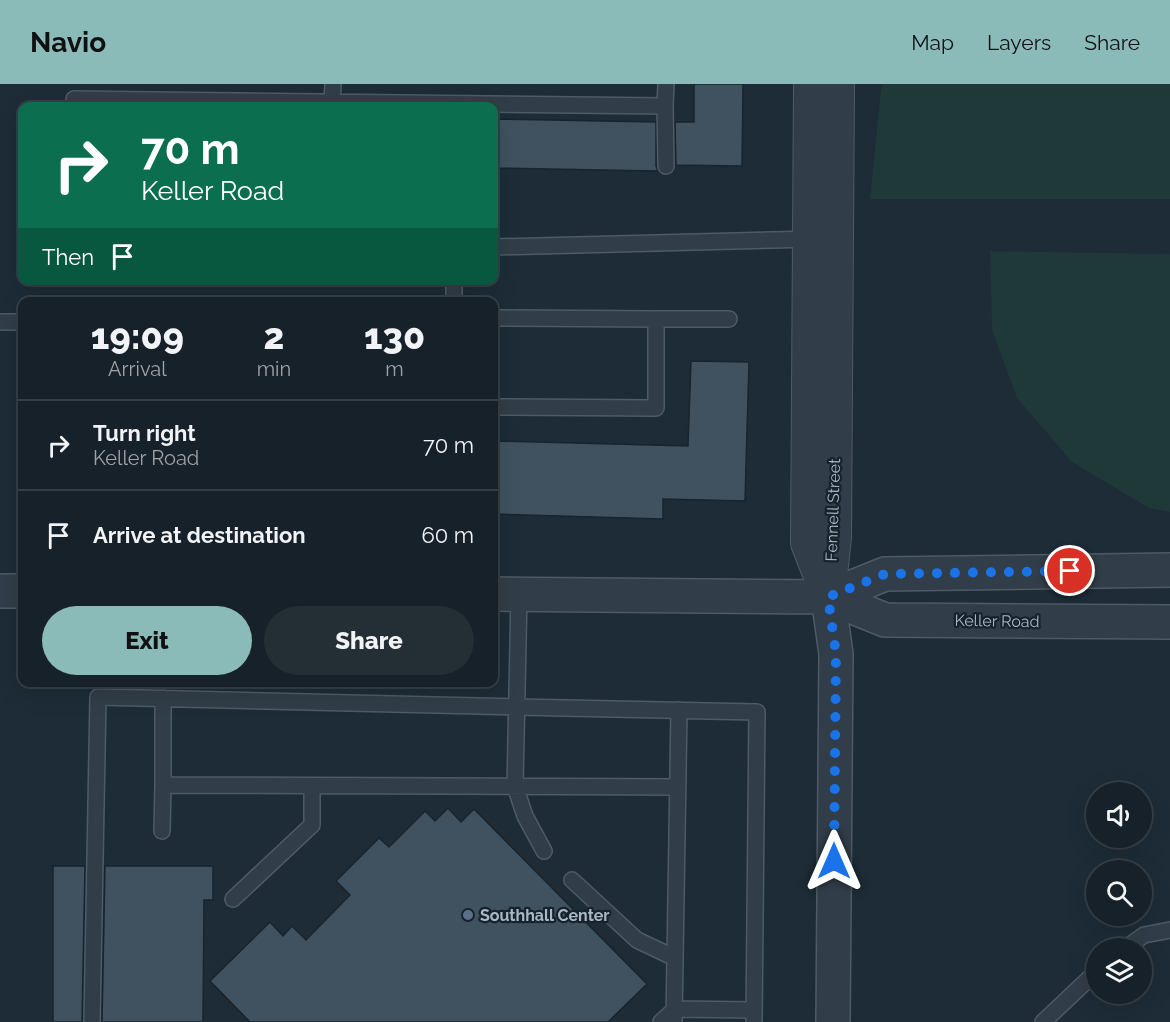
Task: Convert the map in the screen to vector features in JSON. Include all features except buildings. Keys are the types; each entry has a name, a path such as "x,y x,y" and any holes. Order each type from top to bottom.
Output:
{"street":[{"name":"Fennell Street","path":"810,84 823,240 835,537 828,597"},
{"name":"Fennell Street","path":"823,240 838,84"},
{"name":"Keller Road","path":"828,597 885,574 1170,570"},
{"path":"0,591 18,591"},
{"name":"Keller Road","path":"506,595 828,597 885,620 1170,622"},
{"path":"828,597 836,654 833,1022"}],"lane":[{"path":"332,102 333,84"},
{"path":"666,84 666,166"},
{"path":"74,99 229,102"},
{"path":"498,105 665,106"},
{"path":"498,247 823,240"},
{"path":"498,318 729,320"},
{"path":"498,407 656,408 656,319"},
{"path":"0,322 18,322"},
{"path":"506,595 517,707 515,786 525,816 543,851"},
{"path":"92,1022 98,697 757,712 754,1016 674,1016 661,1022"},
{"path":"162,831 163,698"},
{"path":"674,1016 679,710"},
{"path":"163,785 678,787"},
{"path":"233,899 312,825 312,786"},
{"path":"572,880 637,940 675,958"},
{"path":"1140,938 1144,935 1170,930"},
{"path":"1044,1022 1086,982"}],"green space":[{"path":"883,84 1170,84 1170,199 870,199"},
{"path":"990,251 1170,254 1170,512 1149,508 1072,462 1017,398 992,330"}],"place":[{"name":"Southhall Center","path":"468,915"}],"route":[{"path":"834,861 836,654 828,597 885,574 1070,571"}]}
